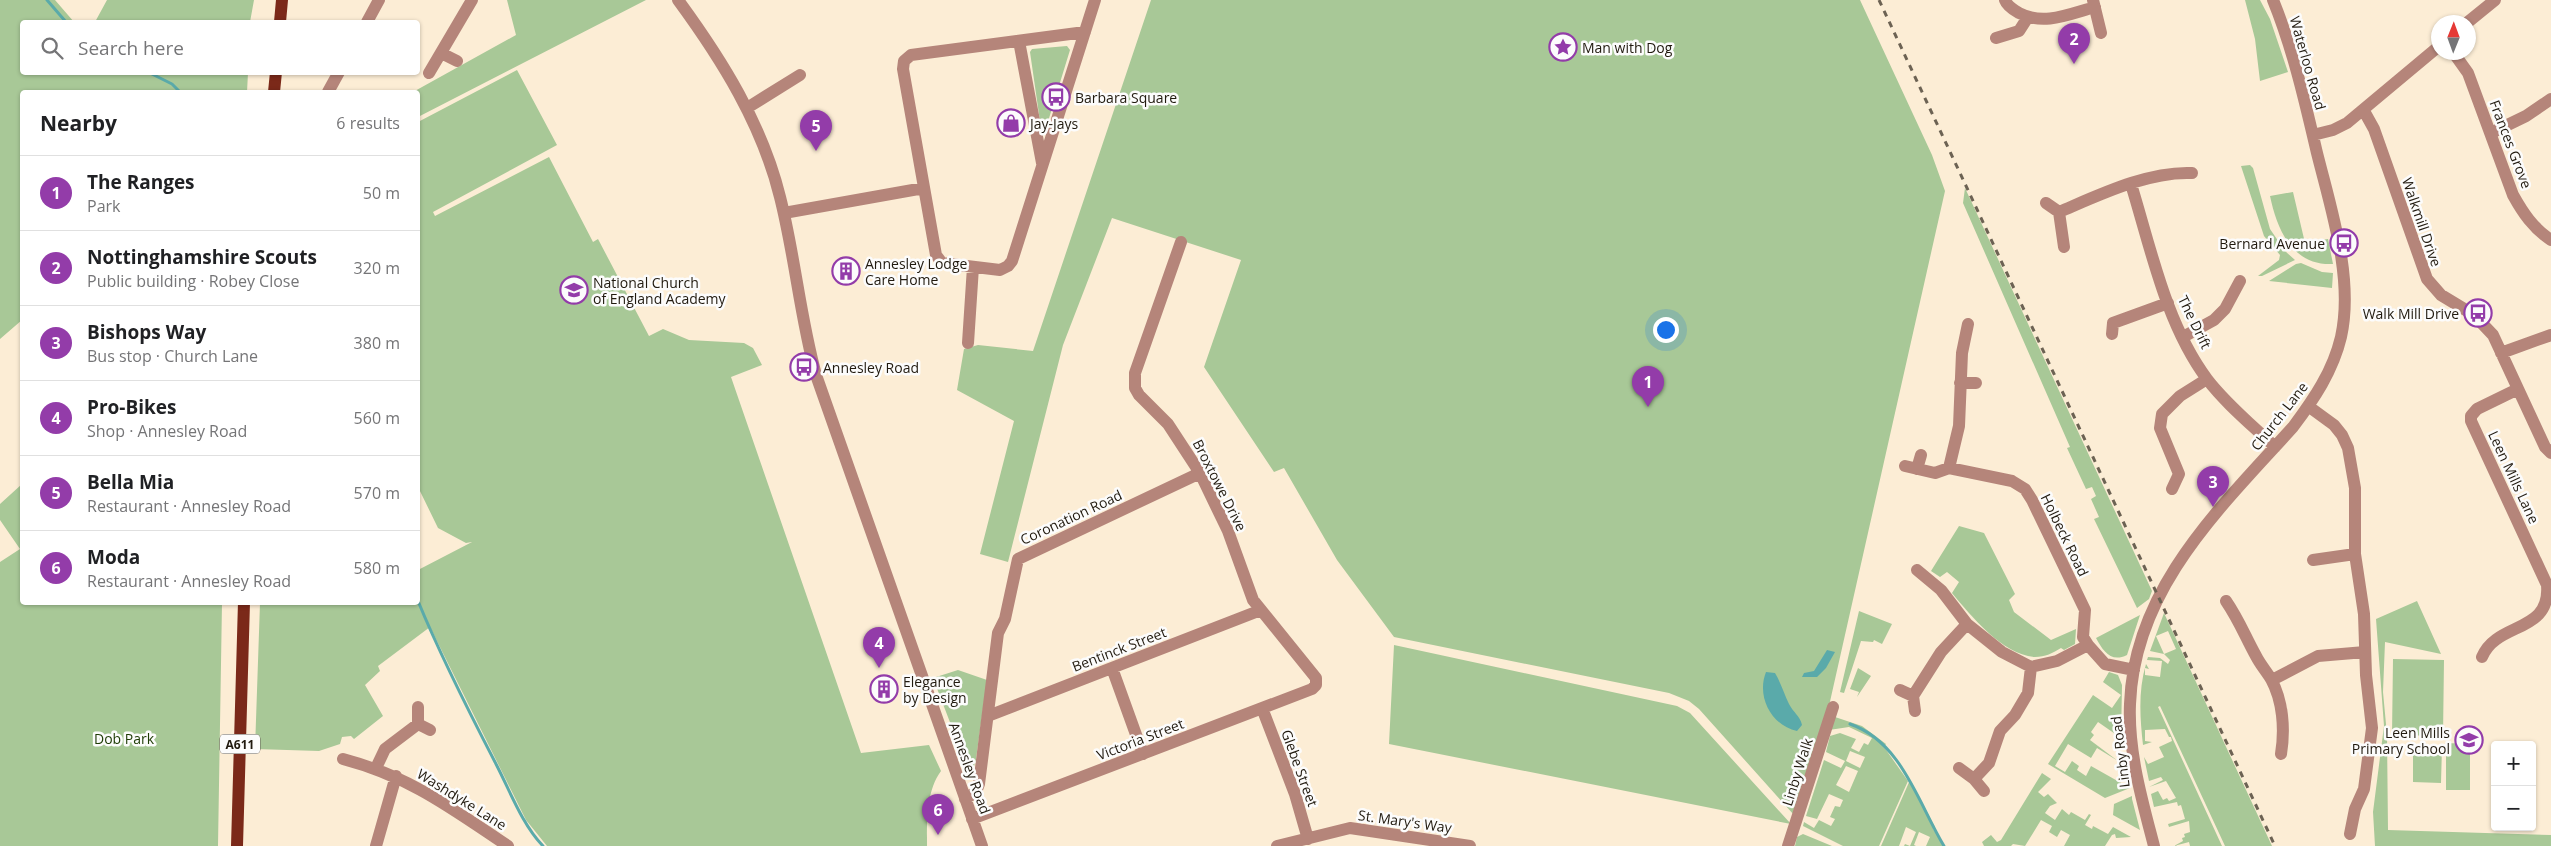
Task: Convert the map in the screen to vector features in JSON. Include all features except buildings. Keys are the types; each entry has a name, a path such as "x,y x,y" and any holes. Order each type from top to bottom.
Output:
{"main road":[{"path":"280,20 282,0"},
{"path":"274,90 276,75"},
{"name":"A611","path":"237,846 244,605"}],"street":[{"path":"368,20 379,0"},
{"path":"430,72 472,0"},
{"name":"Annesley Road","path":"678,0 730,77 747,108 768,155 784,213 798,280 806,339 816,375 982,846"},
{"path":"1085,32 911,55 904,61 902,69 937,258 947,265 1000,270 1008,266 1012,261 1043,165 1085,32 1095,0"},
{"path":"2005,0 2017,12 2028,17 2047,20 2094,4 2101,34"},
{"name":"Waterloo Road","path":"2273,0 2297,71 2313,135"},
{"path":"2476,15 2495,0"},
{"path":"1996,38 2019,31 2028,17"},
{"path":"1019,41 1043,165"},
{"path":"441,53 457,61"},
{"path":"2313,135 2333,130 2364,110 2431,53"},
{"name":"Frances Grove","path":"2459,60 2468,73 2514,195 2523,213 2535,228 2551,240"},
{"path":"329,90 337,75"},
{"path":"747,108 800,75"},
{"path":"2491,134 2526,116 2551,99"},
{"name":"Walkmill Drive","path":"2364,110 2374,129 2426,279 2441,295 2484,324 2493,335 2545,447 2551,453"},
{"name":"Church Lane","path":"2159,598 2188,546 2275,447 2308,406 2327,377 2335,358 2341,336 2344,298 2342,271 2331,209 2313,135"},
{"path":"2059,212 2107,191 2174,172 2192,172"},
{"name":"The Drift","path":"2131,184 2168,303 2183,337 2207,379 2275,447"},
{"path":"784,213 924,188"},
{"path":"2046,203 2059,212 2064,247"},
{"name":"Broxtowe Drive","path":"1181,242 1135,373 1134,381 1139,395 1168,424 1200,474 1228,532 1253,600 1316,678 1316,685"},
{"path":"968,343 973,267"},
{"path":"2183,337 2214,320 2225,308 2240,281"},
{"path":"2112,334 2113,322 2168,303"},
{"path":"1949,468 1958,426 1963,348 1968,324"},
{"path":"2501,353 2551,335"},
{"path":"2172,488 2179,474 2160,428 2162,414 2180,396 2207,379"},
{"path":"1960,383 1976,383"},
{"name":"Leen Mills Lane","path":"2482,657 2491,642 2540,615 2549,597 2548,585 2471,422 2471,416 2477,409 2518,389"},
{"path":"2308,406 2334,425 2342,435 2348,448 2355,488 2355,554 2364,614 2365,652 2372,728 2364,789 2355,810 2350,834"},
{"name":"Holbeck Road","path":"1921,455 1911,468 1935,473 1949,468 2012,481 2024,488 2032,500 2084,610 2083,629 2088,646"},
{"name":"Coronation Road","path":"965,799 976,792 979,784 998,633 1005,619 1018,559 1200,474"},
{"path":"2312,561 2355,554"},
{"path":"1917,570 1941,590 1967,624 2002,652 2031,667 2057,661 2088,646 2106,664 2134,670"},
{"name":"Linby Road","path":"2154,846 2139,788 2131,744 2130,704 2134,670 2144,632 2159,598"},
{"path":"2226,601 2241,622 2256,656 2272,680 2283,718 2284,732 2281,754"},
{"name":"Bentinck Street","path":"988,716 1261,610"},
{"path":"1915,711 1913,696 1941,652 1967,624"},
{"path":"2272,680 2318,656 2365,652"},
{"path":"1974,779 1989,762 2000,731 2015,716 2028,693 2031,667"},
{"path":"1112,668 1143,754"},
{"name":"Victoria Street","path":"972,819 1312,689 1316,685"},
{"path":"1900,690 1913,696"},
{"path":"418,707 418,724"},
{"name":"Linby Walk","path":"1788,846 1832,707"},
{"name":"Glebe Street","path":"1262,708 1295,794 1308,838"},
{"path":"418,724 430,730"},
{"path":"376,768 384,749 418,724"},
{"name":"Washdyke Lane","path":"343,759 376,768 428,792 508,846"},
{"path":"1959,768 1974,779 1984,791"},
{"path":"376,846 396,776"},
{"name":"St. Mary's Way","path":"1277,846 1350,828 1410,841 1470,846"}],"green space":[{"path":"0,0 55,0 72,20 20,20 20,75 248,75 247,90 20,90 20,322 0,339"},
{"path":"107,0 254,0 250,20 96,20"},
{"path":"507,0 646,0 420,116 420,90 417,90 516,35"},
{"path":"1151,0 1860,0 1932,155 1945,191 1829,706 1794,815 1699,709 1689,701 1669,693 1394,637 1337,560 1284,468 1274,472 1204,367 1241,260 1112,218 1063,345 1008,562 980,554 1014,421 957,390 964,349 978,345 1033,351"},
{"path":"2245,0 2260,0 2270,19 2288,72 2260,81 2255,39"},
{"path":"1067,46 1070,50 1046,128 1041,128 1030,52 1032,49"},
{"path":"517,70 557,145 433,212 435,216 549,157 593,242 598,239 649,336 663,329 689,340 744,343 753,348 762,365 731,377 861,753 929,745 941,771 932,788 930,797 927,817 927,846 547,846 526,820 430,627 378,666 380,671 365,685 383,716 354,739 351,736 342,737 340,744 319,751 255,749 260,605 420,605 420,569 472,542 466,543 438,528 420,491 420,121"},
{"path":"2250,165 2253,168 2270,229 2285,251 2295,260 2262,276 2258,276 2279,260 2280,255 2264,236 2241,166"},
{"path":"1965,188 2152,591 2149,599 2137,608 2094,519 2099,517 2091,499 2096,496 2092,487 2086,489 2067,448 2070,447 1963,203"},
{"path":"2293,192 2305,243 2328,239 2333,264 2319,263 2307,259 2297,252 2282,233 2270,196"},
{"path":"2301,263 2322,272 2333,273 2332,288 2269,281 2296,264"},
{"name":"Dob Park","path":"20,486 20,549 0,520 0,504"},
{"path":"1959,526 1984,533 2015,594 2009,600 2014,612 2051,640 2076,629 2075,644 2064,650 2061,648 2042,656 2023,655 2000,642 1978,623 1952,593 1959,582 1947,572 1940,577 1931,571"},
{"name":"Dob Park","path":"20,549 20,605 222,605 218,846 0,846 0,562"},
{"path":"2417,601 2441,654 2385,642 2383,692 2387,735 2388,830 2551,835 2551,846 2375,846 2373,812 2384,726 2376,619"},
{"path":"1859,611 1892,624 1882,644 1874,640 1873,642 1861,641 1844,693 1840,692"},
{"path":"2164,613 2272,846 2225,846 2160,706 2158,707 2222,846 2190,846 2189,842 2174,846 2183,841 2184,834 2190,832 2189,821 2169,827 2168,824 2185,819 2181,805 2178,806 2177,802 2154,807 2151,794 2158,791 2163,800 2167,798 2169,801 2176,798 2166,781 2149,787 2163,780 2161,777 2149,781 2144,757 2148,764 2164,757 2159,747 2172,741 2171,737 2169,737 2165,729 2145,730 2145,741 2152,742 2143,745 2141,725 2140,704 2143,674 2146,664 2149,669 2145,668 2145,675 2160,677 2162,661 2147,660 2148,657 2160,658 2168,664 2170,660 2164,654 2150,651","holes":["2168,631 2176,649 2164,654 2156,636"]},
{"path":"2140,615 2127,655 2116,658 2112,657 2096,638"},
{"path":"1394,645 1677,706 1690,713 1791,824 1389,744"},
{"path":"2393,659 2444,660 2443,736 2392,735"},
{"path":"1858,668 1871,676 1857,697 1859,692 1850,689"},
{"path":"958,670 987,680 976,759 971,777 933,678"},
{"path":"2109,672 2118,675 2122,685 2121,738 2098,722 2091,732 2094,735 2090,740 2118,761 2097,748 2091,758 2068,744 2055,766 2065,772 2072,761 2079,766 2077,770 2086,776 2091,766 2130,788 2105,798 2048,764 2093,695 2112,708 2121,695 2103,682"},
{"path":"1832,716 1862,726 1886,744 1884,747 1908,781 1879,846 1843,846 1803,826 1804,822 1814,828 1819,820 1831,826 1835,819 1830,817 1835,806 1840,807 1843,800 1829,794 1817,819 1806,816 1824,760 1841,768 1845,761 1826,752 1830,736 1840,733 1856,739 1851,748 1859,752 1864,743 1868,745 1872,738 1849,727 1829,730","holes":["1850,751 1865,757 1860,768 1846,761","1846,766 1858,771 1849,792 1836,785"]},
{"path":"2446,743 2470,744 2470,790 2446,790"},
{"path":"2413,747 2442,747 2441,783 2413,782"},
{"path":"2042,773 2051,779 2038,792 2044,797 2048,794 2057,803 2050,806 2045,813 2055,820 2062,809 2069,815 2071,812 2085,820 2089,814 2091,815 2085,825 2092,829 2093,826 2108,834 2113,827 2131,837 2116,838 2115,834 2112,835 2105,846 2064,846 2070,835 2061,830 2057,837 2049,832 2052,826 2041,820 2025,846 2013,844 2011,846 1984,846 1982,842 1991,835 1997,842 2001,840"},
{"path":"1910,780 1935,827 1933,829 1945,846 1926,846 1930,837 1919,832 1914,845 1916,846 1910,846 1916,832 1906,827 1899,846 1881,846"},
{"path":"2132,796 2140,830 2113,815 2114,804"},
{"path":"1803,834 1832,846 1795,846 1797,837"}],"water":[{"path":"1827,650 1835,652 1826,668 1817,677 1802,677 1804,673 1814,671"},
{"path":"1766,672 1775,673 1789,704 1800,719 1802,725 1797,731 1780,723 1768,709 1763,691"}],"waterway":[{"path":"47,0 64,20"},
{"path":"154,75 172,84 178,90"},
{"path":"420,605 455,683 517,807 529,828 543,846"},
{"path":"1850,724 1868,733 1896,759 1917,793 1944,846"}],"railway":[{"path":"1879,0 2275,846"}],"place":[{"name":"Man with Dog","path":"1563,47"},
{"name":"Nottinghamshire Scouts","path":"2074,64"},
{"name":"Barbara Square","path":"1056,97"},
{"name":"Jay-Jays","path":"1011,123"},
{"name":"Bella Mia","path":"816,151"},
{"name":"Bernard Avenue","path":"2344,243"},
{"name":"Annesley Lodge Care Home","path":"846,271"},
{"name":"National Church of England Academy","path":"574,290"},
{"name":"Walk Mill Drive","path":"2478,313"},
{"name":"Annesley Road","path":"804,367"},
{"name":"The Ranges","path":"1648,407"},
{"name":"Bishops Way","path":"2213,507"},
{"name":"Pro-Bikes","path":"879,668"},
{"name":"Elegance by Design","path":"884,689"},
{"name":"Leen Mills Primary School","path":"2469,740"},
{"name":"Moda","path":"938,835"}]}
